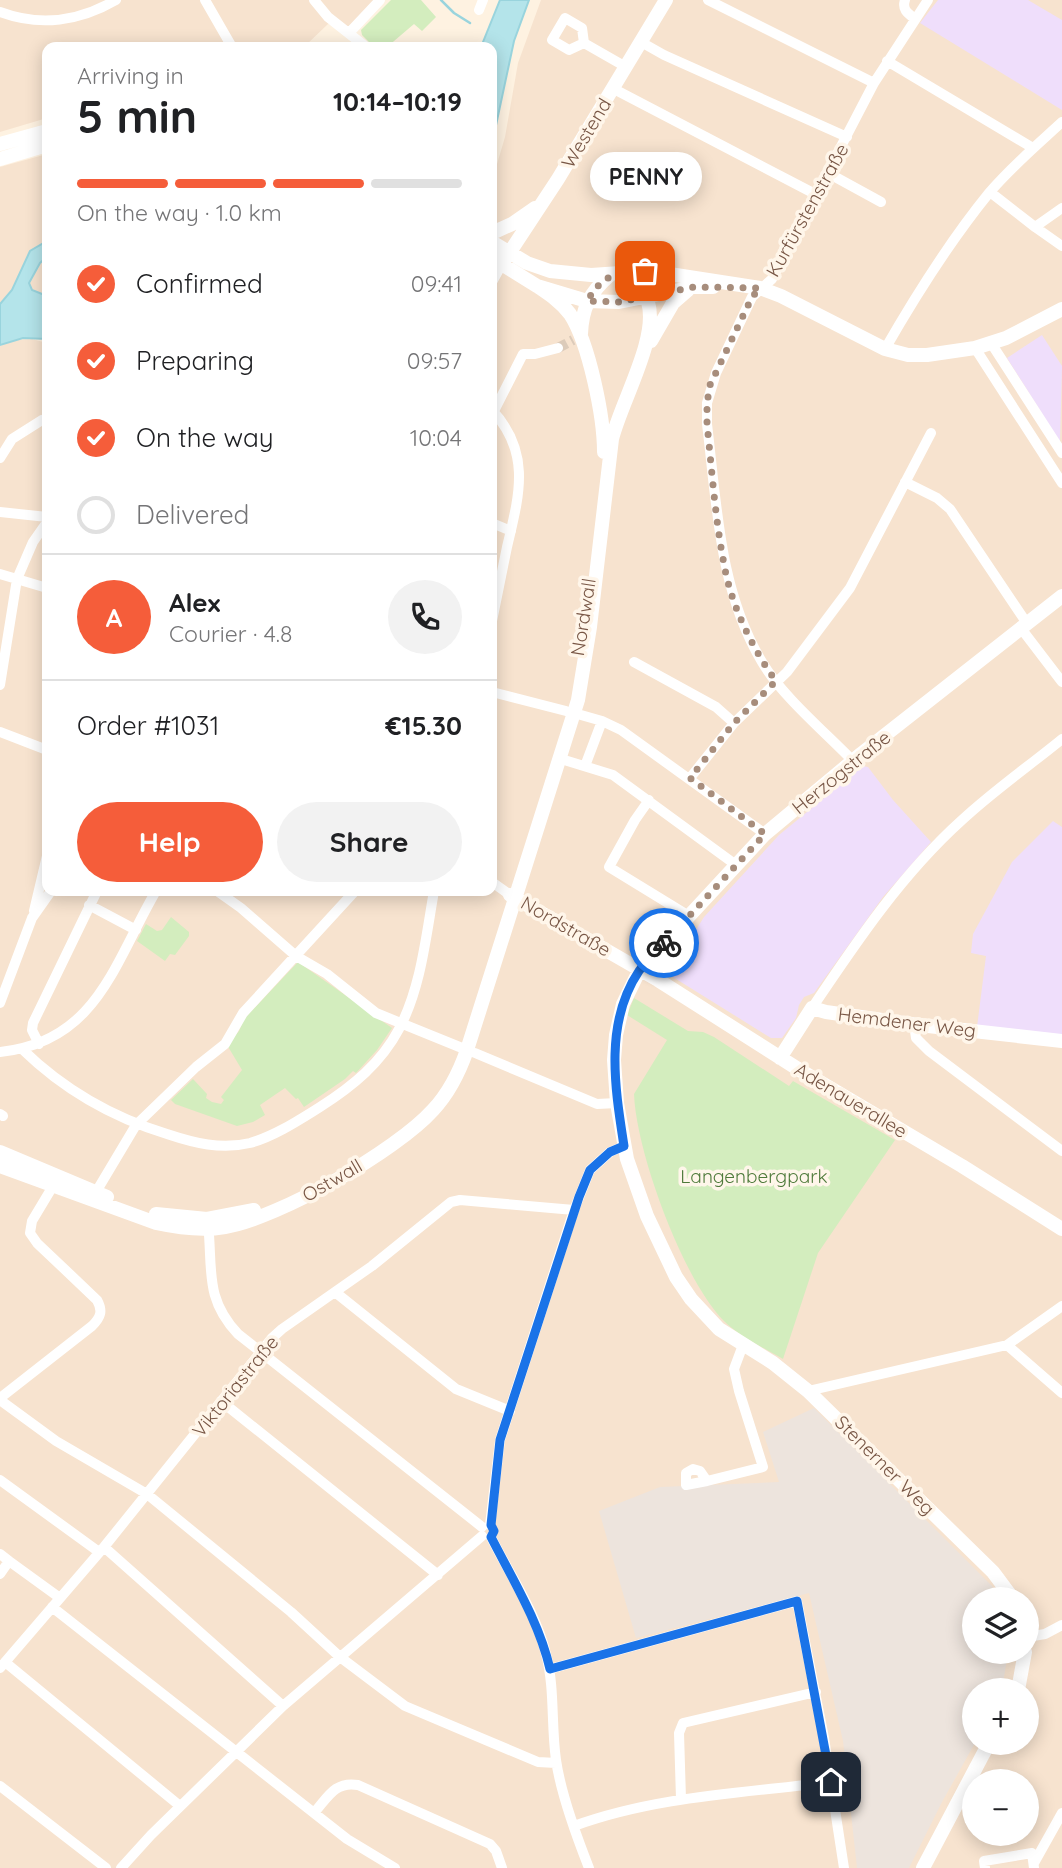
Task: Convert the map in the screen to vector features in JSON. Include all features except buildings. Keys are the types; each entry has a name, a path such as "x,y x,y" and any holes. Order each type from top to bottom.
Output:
{"main road":[{"name":"Westend","path":"501,258 542,204 666,0"},
{"path":"0,144 42,132"},
{"path":"0,159 42,146"},
{"path":"497,231 542,204"},
{"path":"501,258 537,286 587,301 619,302 694,287 760,288"},
{"path":"501,258 550,271 616,275 650,271 760,288 885,349 908,355 975,348 1015,334 1062,309"},
{"path":"616,275 638,285 647,298 651,317 638,367"},
{"path":"587,301 599,284 616,275"},
{"name":"Nordwall","path":"513,896 561,759 583,625 603,466 604,438 579,338 561,304 537,286"},
{"path":"638,367 673,303 694,287"},
{"name":"Nordwall","path":"579,338 587,301"},
{"name":"Nordwall","path":"513,896 587,649 612,439 622,404 638,367"},
{"path":"598,407 610,411 622,404"},
{"name":"Herzogstraße","path":"640,970 765,834 1023,624 1062,596"},
{"name":"Nordstraße","path":"513,896 640,970"},
{"name":"Ostwall","path":"0,1166 156,1223 181,1228 237,1224 280,1209 387,1147 420,1123 442,1100 457,1075 467,1050 513,896"},
{"name":"Adenauerallee","path":"640,970 1062,1229"},
{"name":"Stenerner Weg","path":"640,970 623,1004 616,1035 614,1060 617,1103 626,1152 647,1216 676,1277 691,1299 719,1329 772,1363 808,1391 993,1572 1004,1587"},
{"name":"Hemdener Weg","path":"780,1058 812,1008 914,1024 1062,1041"},
{"name":"Ostwall","path":"0,1152 152,1213 208,1224"},
{"path":"0,1158 29,1165"},
{"path":"923,1868 983,1755"}],"street":[{"path":"0,12 27,20 70,20 116,0"},
{"path":"205,0 229,42"},
{"path":"314,0 328,17 360,42"},
{"path":"349,33 380,0"},
{"path":"708,0 874,83"},
{"path":"905,0 905,11 914,19"},
{"name":"Kurfürstenstraße","path":"853,761 776,681 751,641 724,566 707,424 707,403 710,385 752,297 772,279 874,83 928,0"},
{"path":"641,42 664,55 847,136"},
{"path":"584,43 626,67"},
{"path":"887,61 1032,148"},
{"path":"612,88 817,195"},
{"path":"885,349 959,232 990,192 1032,148 1062,122"},
{"path":"828,173 881,202"},
{"path":"990,192 1062,246"},
{"path":"1035,228 1062,208"},
{"path":"991,343 1061,450 1046,458"},
{"path":"497,403 523,354 558,348"},
{"path":"975,348 1062,483"},
{"path":"1024,423 1037,415"},
{"path":"497,417 515,446 519,464 519,495 497,591"},
{"path":"0,458 12,439 42,420"},
{"path":"690,778 734,723 798,658 850,588 931,433"},
{"path":"905,482 937,498 950,509 1062,682"},
{"path":"0,512 42,518"},
{"path":"497,525 511,531"},
{"path":"0,685 17,579 42,527"},
{"path":"0,574 42,586"},
{"path":"634,662 716,706 734,723"},
{"path":"497,693 602,720 637,740 765,834"},
{"path":"585,766 602,720"},
{"path":"0,732 42,748"},
{"path":"812,1008 874,919 922,860 962,819 1062,739"},
{"path":"561,759 613,775 736,864"},
{"path":"649,800 609,867 689,916"},
{"path":"0,1003 32,918 42,878"},
{"name":"Nordstraße","path":"497,885 513,896"},
{"path":"32,918 47,896"},
{"path":"39,1044 32,1030 33,1023 94,896"},
{"path":"0,1052 39,1044 63,1032 92,1005 106,986 153,896"},
{"path":"224,896 296,956 327,974 376,1013 597,1104 617,1103"},
{"path":"96,1192 136,1125 196,1067 225,1044 243,1013 350,896"},
{"path":"22,1049 88,1101 136,1125 191,1142 219,1146 265,1138 330,1101 362,1077 388,1047 402,1024 420,963 433,896"},
{"path":"89,905 136,930"},
{"path":"914,1024 916,1038 929,1051 1062,1151"},
{"path":"121,1868 180,1806 284,1706 486,1531 498,1453 586,1177 597,1163 626,1152"},
{"path":"53,1186 32,1221 30,1233 37,1243 97,1300 101,1315 92,1326 0,1399 56,1441 147,1494 290,1612 340,1657 405,1706 538,1762 556,1763"},
{"name":"Viktoriastraße","path":"2,1665 102,1549 261,1351 282,1329 335,1292 451,1202 460,1200 574,1210"},
{"path":"208,1224 211,1283 224,1319 238,1334 486,1531 541,1637 550,1669 556,1763 586,1867"},
{"path":"335,1292 456,1389 510,1411"},
{"path":"808,1391 1007,1345 1062,1306"},
{"path":"707,1481 764,1467 734,1369 743,1345"},
{"path":"1007,1345 1062,1392"},
{"path":"221,1401 438,1575"},
{"path":"0,1480 102,1549 284,1706"},
{"path":"0,1554 60,1598"},
{"path":"0,1574 9,1561"},
{"path":"550,1669 797,1601 816,1692 844,1868"},
{"path":"52,1607 347,1839 389,1867"},
{"path":"1039,1635 1062,1625"},
{"path":"2,1665 180,1806"},
{"path":"681,1799 679,1733 683,1723 816,1692"},
{"path":"574,1826 628,1808 681,1799 831,1782"},
{"path":"314,1813 337,1787 346,1783 358,1785 491,1844 502,1868"},
{"path":"0,1786 106,1868"},
{"path":"1034,1866 1062,1814"},
{"path":"985,1868 984,1861 1032,1853 1034,1866"}],"shaded area":[{"path":"0,0 375,0 348,28 328,24 309,42 42,42 42,119 0,132"},
{"path":"541,0 1062,0 1062,1868 0,1868 0,346 13,340 42,342 42,896 497,896 497,164 505,137 518,63"},
{"path":"938,0 1028,0 1062,20 1062,110 920,23"},
{"path":"42,155 42,300 0,308 0,167"},
{"path":"1042,335 1062,366 1060,442 1007,358"},
{"path":"863,766 868,767 931,842 883,897 814,993 804,997 796,1018 782,1038 771,1038 668,974 704,917 779,835"},
{"path":"1053,821 1062,827 1062,1037 977,1027 986,956 971,953 973,934 1012,862"},
{"path":"814,1408 992,1587 962,1587 962,1664 1006,1664 1004,1678 962,1678 962,1755 968,1755 909,1868 857,1868 843,1741 809,1593 636,1638 599,1511 660,1487 779,1482 763,1432"}],"green space":[{"path":"391,0 421,0 436,17 422,31 414,24 393,42 369,42 361,30"},
{"path":"171,917 189,932 189,936 175,955 170,954 165,961 137,941 146,924 157,931 162,930"},
{"path":"298,962 392,1028 377,1050 356,1073 353,1071 304,1107 298,1098 285,1088 260,1105 265,1115 253,1122 237,1126 175,1104 171,1100 193,1079 207,1094 206,1098 221,1104 224,1100 221,1097 242,1070 227,1045 239,1031 244,1019"},
{"name":"Langenbergpark","path":"634,998 688,1031 703,1032 714,1037 789,1086 793,1081 895,1140 818,1253 783,1359 730,1327 708,1302 664,1214 643,1148 634,1094 667,1040 627,1015"}],"water":[{"path":"500,0 529,0 514,41 497,121 497,42 483,42"},
{"path":"42,244 42,261 29,283 32,290 42,294 42,339 23,338 0,345 0,304 12,290 30,251"}],"waterway":[{"path":"441,0 454,13 470,23"}],"tunnel":[{"path":"558,348 573,340"}],"way so far":[{"path":"645,271 610,275 599,284 587,301 619,302 706,286 760,288 752,297 710,385 707,424 724,566 751,641 776,681 717,742 690,778 765,834 664,943"}],"place":[{"name":"PENNY","path":"645,271"}],"route":[{"path":"664,943 640,970 623,1004 614,1060 624,1146 610,1152 590,1170 574,1210 500,1440 491,1525 494,1531 491,1537 533,1618 550,1669 797,1601 831,1782"}]}
